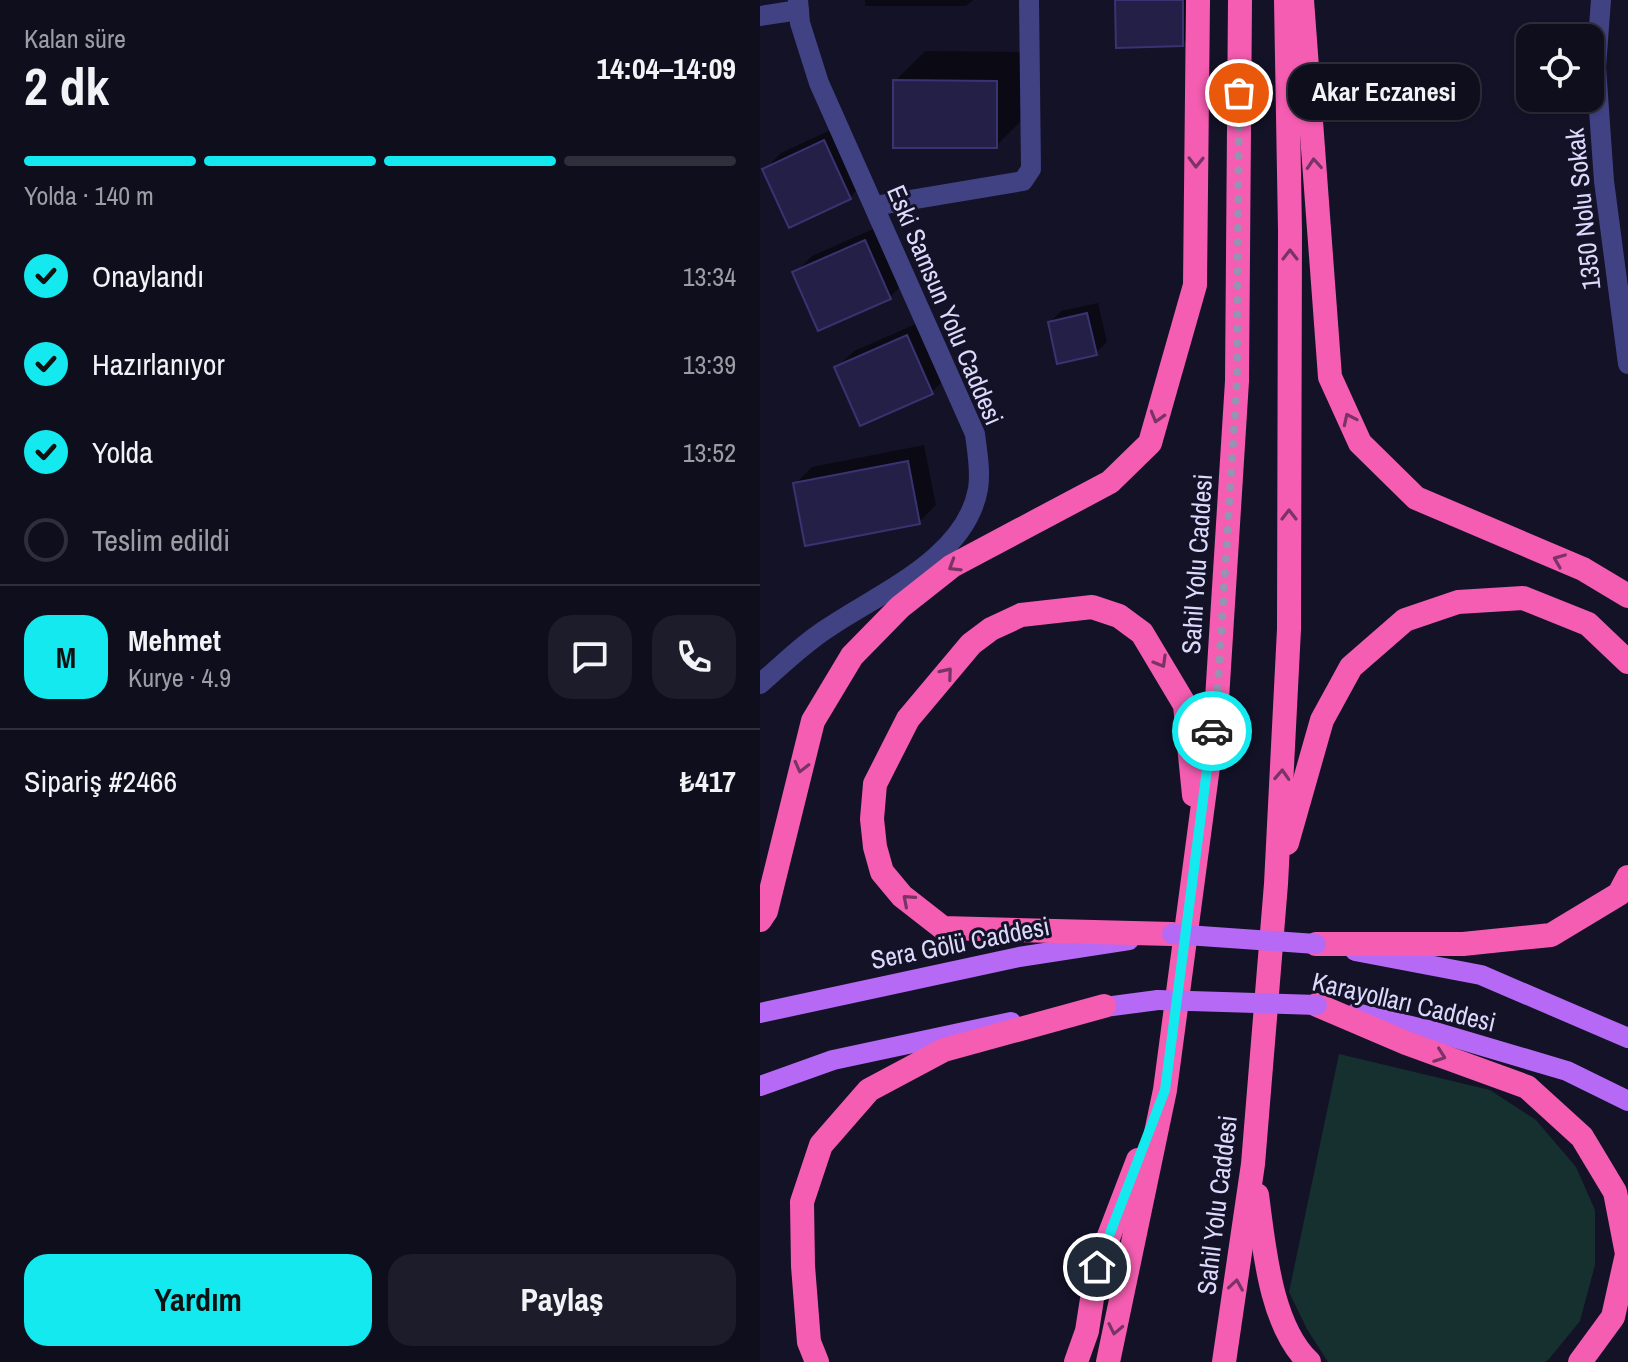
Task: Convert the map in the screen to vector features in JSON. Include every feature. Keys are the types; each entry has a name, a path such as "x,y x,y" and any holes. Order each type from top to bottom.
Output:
{"highway":[{"path":"760,920 766,911 813,721 852,656 900,607 952,566 1110,482 1150,443 1195,285 1198,0"},
{"name":"Sahil Yolu Caddesi","path":"1108,1362 1165,1090 1217,699 1237,381 1240,0"},
{"name":"Sahil Yolu Caddesi","path":"1224,1362 1253,1164 1276,884 1289,629 1290,231 1286,0"},
{"path":"1302,0 1330,377 1360,443 1416,498 1583,569 1628,596"},
{"path":"1276,884 1322,720 1351,667 1405,620 1458,602 1523,598 1588,624 1628,662"},
{"path":"1172,934 943,928 902,896 882,872 872,819 875,784 908,719 971,644 991,629 1021,615 1092,607 1119,616 1142,633 1185,705 1198,835"},
{"path":"1316,944 1463,944 1551,935 1619,894 1628,877"},
{"path":"1317,1005 1406,1043 1527,1087 1582,1137 1615,1192 1627,1254 1613,1317 1580,1362"},
{"path":"817,1362 809,1342 802,1202 821,1145 869,1090 944,1050 1104,1006"},
{"path":"1076,1362 1087,1331 1097,1267 1165,1090"},
{"path":"1253,1164 1266,1263 1280,1315 1309,1362"}],"main road":[{"name":"Karayolları Caddesi","path":"1172,934 1316,944 1481,975 1628,1038"},
{"name":"Sera Gölü Caddesi","path":"760,1013 1019,957 1172,934"},
{"name":"Karayolları Caddesi","path":"1104,1006 1158,1000 1317,1005 1432,1031 1567,1071 1628,1101"},
{"path":"760,1086 833,1060 977,1027 1104,1006"}],"street":[{"path":"874,206 1023,181 1031,169 1029,0"},
{"name":"1350 Nolu Sokak","path":"1601,0 1596,67 1604,181 1628,364"},
{"path":"760,16 799,5"},
{"name":"Eski Samsun Yolu Caddesi","path":"760,684 830,626 873,602 929,561 956,536 969,517 978,488 979,459 975,434 819,83 800,23 799,5"}],"green space":[{"path":"1339,1054 1490,1090 1536,1120 1576,1167 1595,1210 1595,1265 1580,1321 1545,1362 1328,1362 1289,1292"}],"building":[{"path":"1115,0 1183,0 1183,46 1116,48"},
{"path":"893,80 997,81 997,148 893,148"},
{"path":"824,140 851,199 789,228 762,169"},
{"path":"865,240 891,299 818,331 792,272"},
{"path":"1087,313 1097,355 1057,364 1048,322"},
{"path":"907,335 933,394 860,426 834,367"},
{"path":"908,461 920,524 805,546 793,483"}],"way so far":[{"path":"1212,731 1217,699 1237,381 1239,93"}],"place":[{"name":"Akar Eczanesi","path":"1239,93"}],"route":[{"path":"1097,1267 1165,1090 1212,731"}]}
